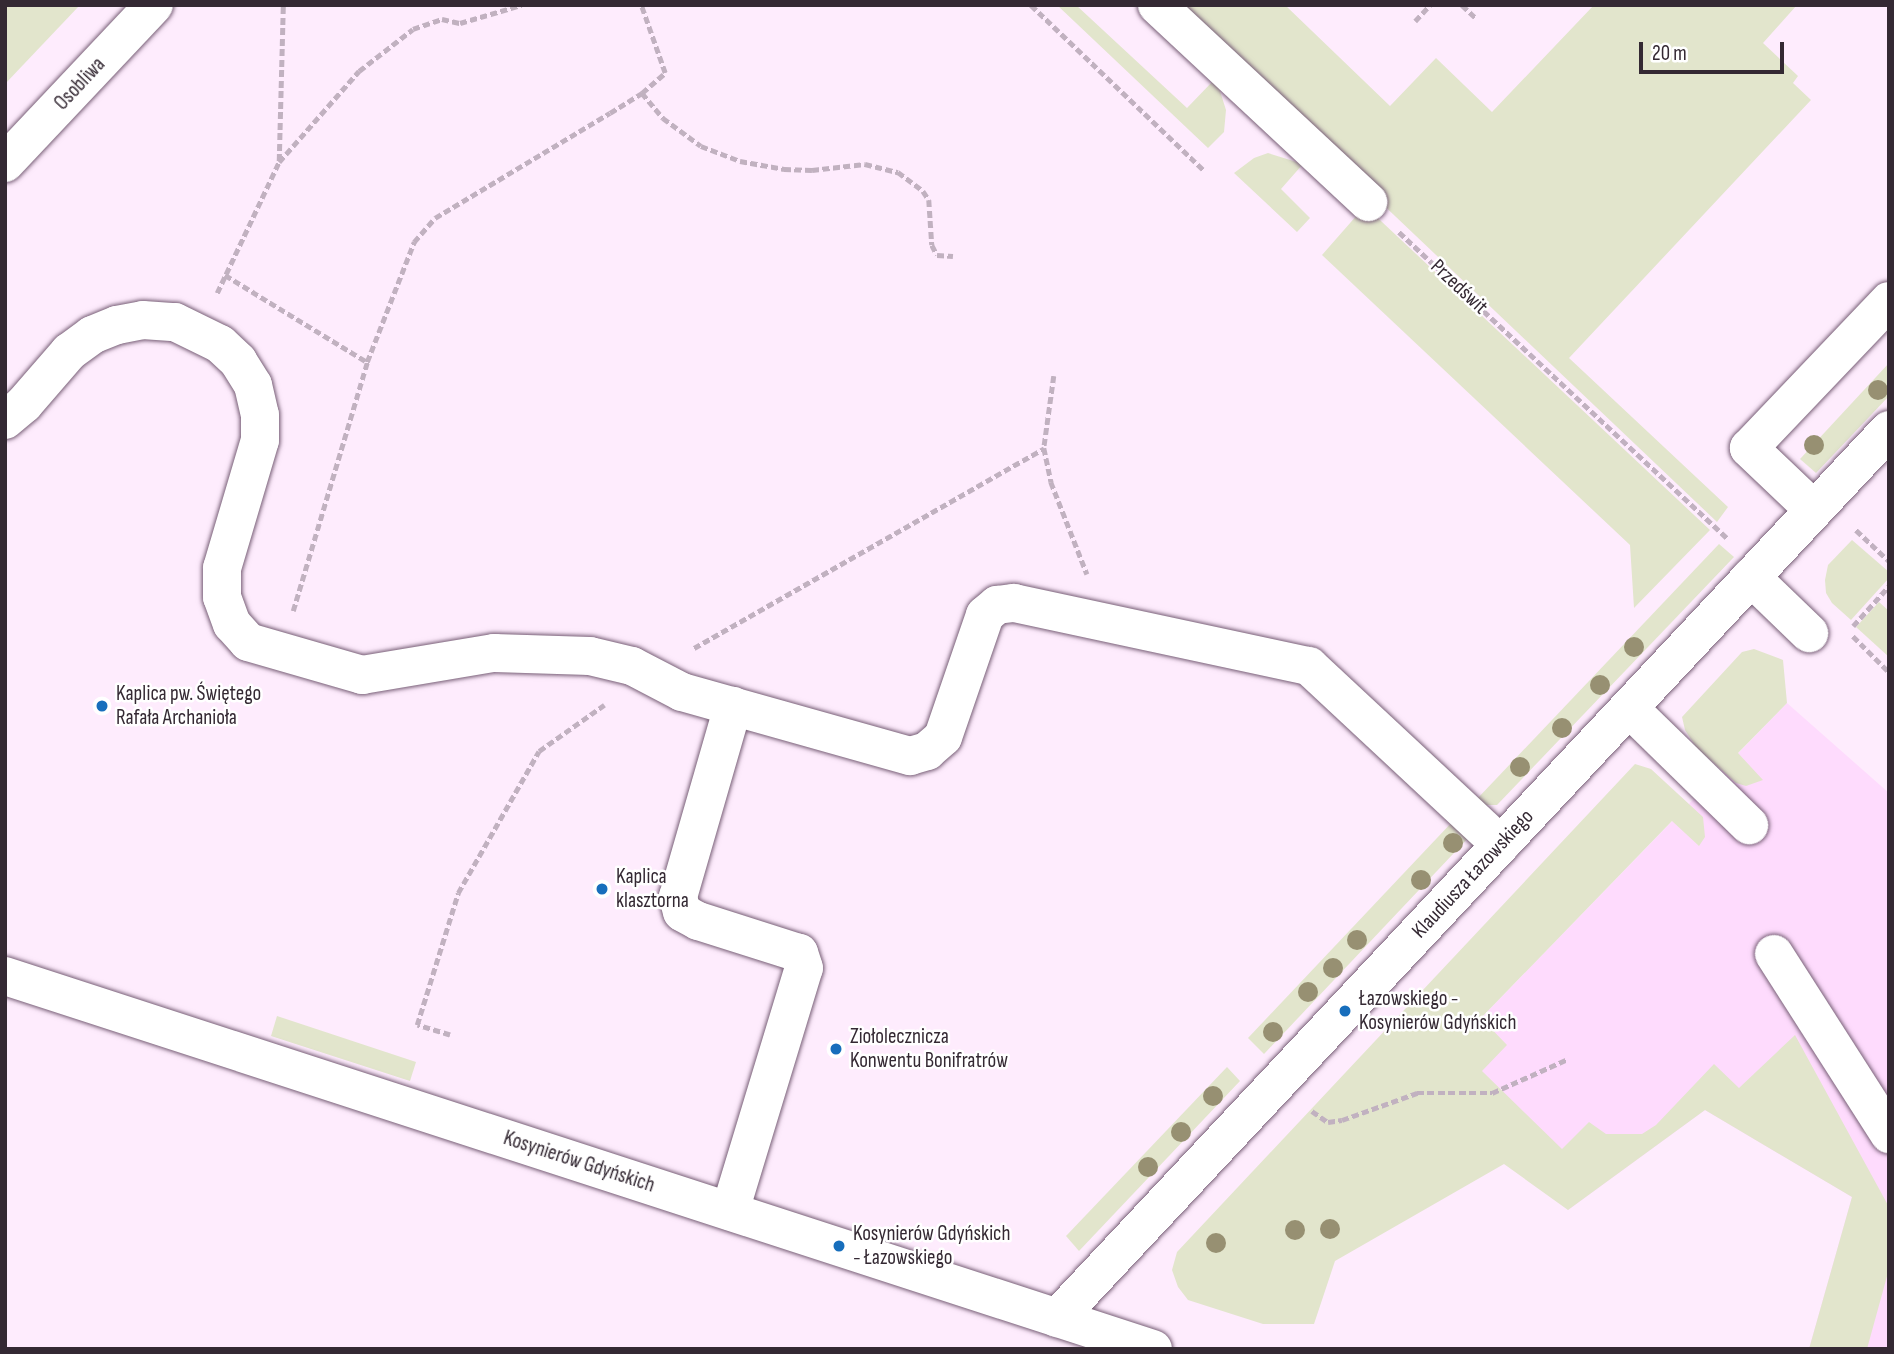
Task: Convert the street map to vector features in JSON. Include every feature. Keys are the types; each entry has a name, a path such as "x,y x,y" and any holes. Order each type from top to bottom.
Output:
{"street":[{"name":"Osobliwa","path":"5,163 154,5"},
{"path":"1157,5 1368,202"},
{"path":"1814,510 1749,447 1889,300"},
{"path":"5,421 24,404 69,352 92,335 144,320 175,321 220,344 238,361 253,385 260,415 261,440 222,568 222,597 232,624 248,642 280,652 362,675 494,653 590,656 632,666 682,692 910,756 927,751 943,737 985,615 998,605 1014,603 1308,666 1501,845"},
{"name":"Klaudiusza Łazowskiego","path":"1056,1318 1889,430"},
{"path":"1755,573 1810,633"},
{"path":"730,1211 804,968 799,953 698,921 682,912 678,898 733,706"},
{"path":"1629,708 1749,825"},
{"path":"1774,954 1889,1134"},
{"name":"Kosynierów Gdyńskich","path":"5,976 1153,1349"}],"path":[{"path":"279,162 283,5"},
{"path":"198,332 279,162 359,71 412,29 442,19 460,23 522,5"},
{"path":"280,652 367,362 414,242 435,218 642,93 665,73 641,5"},
{"path":"1031,5 1205,171"},
{"path":"1415,21 1430,5"},
{"path":"1462,5 1475,17"},
{"path":"642,93 663,118 701,146 740,161 803,170 865,164 898,172 923,191 929,200 932,245 937,255 953,256"},
{"name":"Przedświt","path":"1368,202 1755,573"},
{"path":"225,275 367,362"},
{"path":"1054,376 1044,448 1051,482 1090,583 1091,619"},
{"path":"1850,525 1889,561"},
{"path":"1848,632 1889,586"},
{"path":"1303,1105 1328,1122 1342,1120 1417,1093 1492,1093 1568,1059"}],"shaded area":[{"path":"1787,703 1889,793 1889,1349 1809,1349 1852,1197 1705,1110 1568,1210 1453,1047"}],"green space":[{"path":"5,5 80,5 5,84"},
{"path":"1057,5 1076,5 1187,108 1213,81 1219,88 1226,110 1224,132 1208,148"},
{"path":"1173,5 1285,5 1390,106 1436,58 1492,112 1594,5 1797,5 1763,43 1798,76 1793,83 1811,100 1569,358 1728,507 1717,522"},
{"path":"1268,153 1303,164 1281,189 1310,218 1297,232 1234,173 1254,158"},
{"path":"1365,206 1710,530 1634,608 1630,545 1322,255"},
{"path":"1889,363 1889,396 1816,473 1800,459"},
{"path":"1852,540 1889,572 1889,578 1851,620 1832,603 1826,593 1825,580 1828,565"},
{"path":"1719,544 1734,557 1497,805 1482,805 1476,800"},
{"path":"1879,602 1889,611 1889,657 1856,627"},
{"path":"1754,649 1783,660 1787,703 1738,753 1763,780 1746,786 1736,783 1696,747 1685,730 1682,717 1742,652"},
{"path":"1635,764 1651,769 1703,817 1705,837 1699,846 1672,821 1481,1018 1507,1045 1482,1071 1562,1149 1589,1122 1606,1134 1642,1134 1656,1125 1714,1064 1739,1088 1795,1035 1889,1207 1889,1269 1867,1349 1809,1349 1852,1197 1705,1110 1568,1210 1504,1164 1335,1261 1314,1324 1263,1324 1188,1300 1178,1287 1172,1270 1177,1252"},
{"path":"1454,820 1471,835 1264,1054 1248,1038"},
{"path":"277,1016 416,1062 410,1081 271,1036"},
{"path":"1227,1067 1240,1081 1079,1251 1066,1236"}],"place":[{"name":"Kaplica pw. Świętego Rafała Archanioła","path":"102,706"},
{"name":"Kaplica klasztorna","path":"602,889"},
{"name":"Łazowskiego - Kosynierów Gdyńskich","path":"1345,1011"},
{"name":"Ziołolecznicza Konwentu Bonifratrów","path":"836,1049"},
{"name":"Kosynierów Gdyńskich - Łazowskiego","path":"839,1246"}]}
